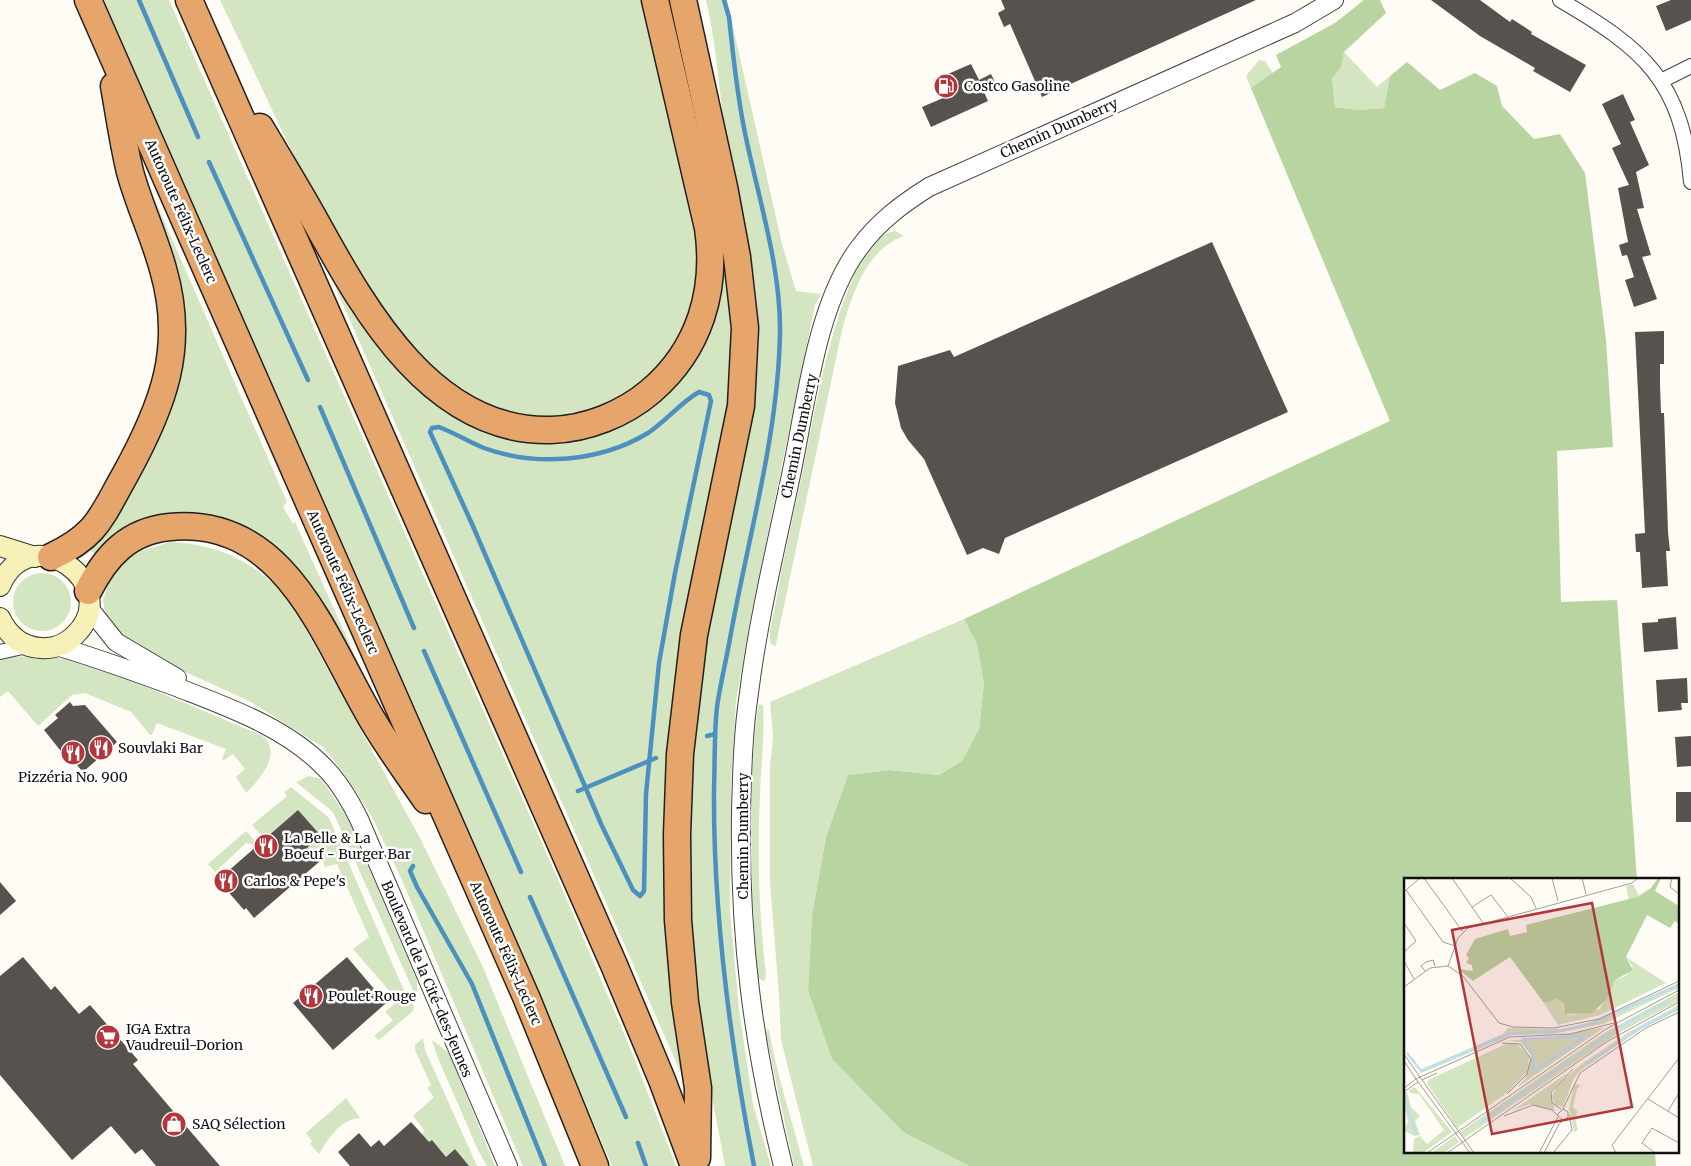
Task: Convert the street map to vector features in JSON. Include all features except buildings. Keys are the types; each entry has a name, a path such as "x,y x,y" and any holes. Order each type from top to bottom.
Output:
{"highway":[{"name":"Autoroute Félix-Leclerc","path":"88,0 549,1051 594,1166"},
{"path":"188,0 614,965 696,1166"},
{"path":"200,27 317,223 351,286 400,353 438,388 479,414 505,424 524,428 561,429 598,421 616,414 647,394 661,382 675,367 695,335 707,302 712,270 708,228 655,0"},
{"path":"683,0 724,186 737,257 745,328 741,406 694,635 680,754 677,835 678,920 685,1002 698,1088 696,1166"},
{"path":"43,557 78,543 98,522 157,414 169,362 170,301 162,267 130,172 105,38"},
{"path":"88,600 100,568 114,551 153,530 182,526 210,530 227,535 260,552 287,575 308,602 373,721 465,859"}],"main road":[{"path":"0,546 71,565 84,581 88,600 87,617 78,632 56,646 46,648 27,646 14,638 0,618"},
{"path":"0,586 13,567 43,557"}],"street":[{"name":"Chemin Dumberry","path":"783,1166 760,1063 745,964 741,869 743,757 748,696 758,638 819,343 840,281 858,248 875,228 898,207 929,187 1295,23 1334,0"},
{"path":"1560,0 1622,39 1646,60 1662,81 1680,122 1687,147 1691,182"},
{"path":"1662,81 1691,66"},
{"name":"Boulevard de la Cité-des-Jeunes","path":"88,600 116,642 225,706 268,727 296,744 326,769 348,798 359,819 508,1166"},
{"path":"0,652 27,646"},
{"name":"Boulevard de la Cité-des-Jeunes","path":"56,646 103,659 225,706"}],"green space":[{"path":"104,0 169,0 564,893 633,1055 676,1166 612,1166 516,937"},
{"path":"220,0 643,0 704,269 683,342 642,387 587,415 535,419 507,413 475,402 427,365 374,303 313,196"},
{"path":"706,0 727,0 782,244 796,291 821,294 815,305 752,610 736,701 731,784 730,911 739,1010 753,1104 771,1166 725,1166 706,1065 697,1003 690,925 687,853 696,690 749,427 729,158"},
{"path":"1364,0 1380,0 1386,13 1344,52 1341,67 1332,79 1335,107 1357,110 1384,108 1390,76 1407,62 1440,90 1475,73 1497,86 1502,106 1534,139 1560,134 1585,173 1606,340 1613,447 1557,451 1561,602 1617,600 1637,878 1404,878 1404,1154 1655,1154 1656,1166 969,1166 903,1132 832,1059 808,991 812,915 826,837 848,775 889,770 939,775 962,761 979,729 984,684 977,644 964,619 1390,421 1251,88 1281,67 1276,55 1335,23"},
{"path":"1344,52 1377,87 1390,76 1384,108 1357,110 1335,107 1332,79 1341,67"},
{"path":"1259,60 1265,61 1273,73 1251,88 1246,76"},
{"path":"154,198 287,502 283,507 293,524 295,522 372,694 231,526 95,555 87,547 168,407 147,201"},
{"path":"895,231 904,236 891,242 870,262 856,288 842,330 776,646 770,643 771,625 813,418 832,338 844,299 859,266 876,242"},
{"path":"718,232 731,276 734,384 690,602 686,1068 680,1071 335,286 339,283 500,431 663,395"},
{"path":"170,542 205,547 233,556 260,572 287,595 421,840 482,965 565,1166 523,1166 401,878 372,817 345,775 323,747 249,701 137,650 120,636 106,617 103,600 111,575 131,554"},
{"path":"42,573 58,578 66,586 71,602 66,618 58,626 42,631 26,626 18,618 13,602 18,586 26,578"},
{"path":"964,619 977,644 984,684 979,729 962,761 939,775 889,770 848,775 826,837 812,915 808,991 832,1059 903,1132 969,1166 813,1166 781,1040 770,882 770,767 773,737 770,702"},
{"path":"5,656 80,659 261,735 268,742 270,749 267,765 263,773 246,793 236,777 245,769 233,754 224,760 222,759 226,749 157,723 152,735 150,735 131,712 85,693 72,695 38,726 8,691 0,697 0,658"},
{"path":"760,704 763,706 763,739 760,783 759,884 766,975 763,981 758,978 757,971 751,838 752,772 758,706"},
{"path":"309,776 321,779 347,817 417,981 417,999 333,812 296,782"},
{"path":"291,787 329,818 406,995 414,1006 413,1011 379,1040 374,1036 393,1020 385,1012 398,1001 353,949 369,937 337,864 325,867 322,860 319,862 307,848 320,836 265,839 252,825 287,796 284,792"},
{"path":"246,831 257,843 255,845 246,843 215,872 208,864"},
{"path":"767,1028 804,1166 794,1166 766,1035"},
{"path":"423,1038 425,1050 477,1166 467,1166 455,1149 446,1157 432,1140 426,1145 422,1134 425,1131 413,1116 434,1097 427,1088 431,1085 415,1050 415,1045"},
{"path":"432,1040 449,1053 495,1166 487,1166 478,1150 437,1056"},
{"path":"346,1098 360,1118 346,1122 335,1131 319,1154 310,1144 312,1141 306,1133"}],"waterway":[{"path":"139,0 198,137"},
{"path":"724,0 729,17 742,119 773,258 777,283 780,333 778,372 768,450 717,707 715,738 714,836 720,931 737,1072 754,1166"},
{"path":"209,162 308,380"},
{"path":"699,392 709,395 711,401 675,573 659,663 646,794 644,891 640,896 633,890 602,826 472,524 430,432 432,428 439,427 484,448 525,458 568,459 589,456 629,443 648,433 699,392"},
{"path":"320,407 414,628"},
{"path":"424,651 521,872"},
{"path":"707,736 715,734"},
{"path":"578,791 656,758"},
{"path":"413,866 410,871 417,887 472,984 545,1166"},
{"path":"530,897 626,1117"},
{"path":"638,1143 646,1166"}],"place":[{"name":"Costco Gasoline","path":"946,86"},
{"name":"Souvlaki Bar","path":"101,748"},
{"name":"Pizzéria No. 900","path":"73,753"},
{"name":"La Belle & La Boeuf - Burger Bar","path":"266,846"},
{"name":"Carlos & Pepe's","path":"226,881"},
{"name":"Poulet Rouge","path":"311,996"},
{"name":"IGA Extra Vaudreuil-Dorion","path":"108,1037"},
{"name":"SAQ Sélection","path":"174,1124"}]}
